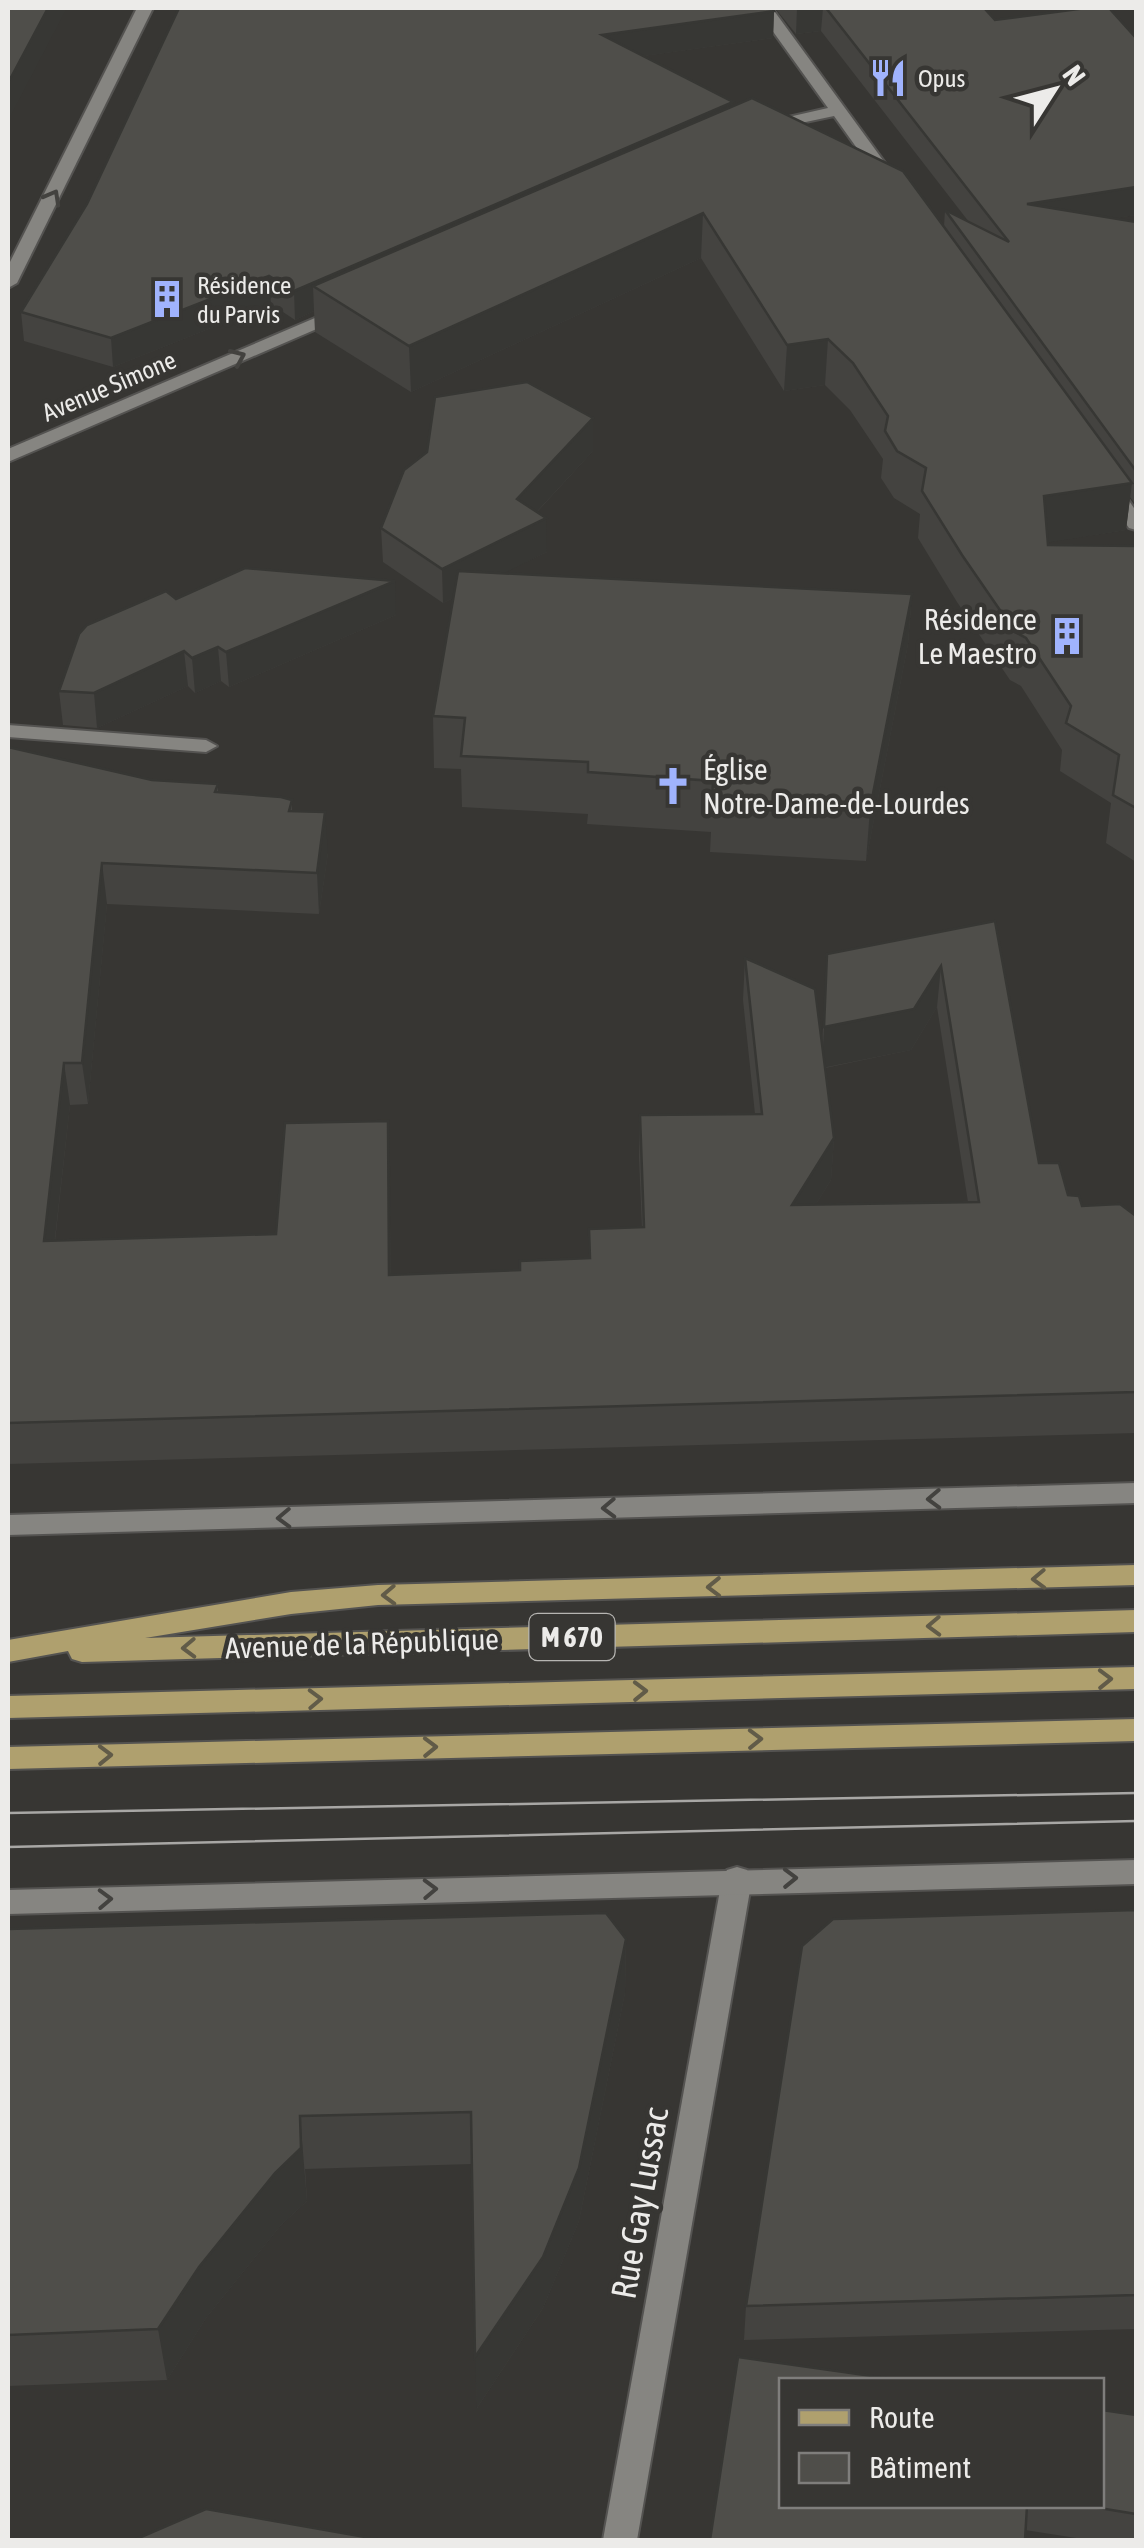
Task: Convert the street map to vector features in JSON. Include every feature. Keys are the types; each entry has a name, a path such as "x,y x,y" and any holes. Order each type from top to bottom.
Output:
{"main road":[{"path":"8,1652 291,1603 378,1595 1136,1575"},
{"name":"Avenue de la République","path":"8,1652 1136,1621"},
{"name":"Avenue de la République","path":"8,1708 1136,1678"},
{"path":"8,1758 1136,1730"}],"street":[{"path":"8,283 146,8"},
{"path":"764,8 906,206"},
{"path":"743,135 839,110"},
{"name":"Avenue Simone","path":"8,456 366,301"},
{"path":"1095,468 1136,524"},
{"path":"8,731 206,746"},
{"path":"8,1526 1136,1494"},
{"path":"8,1902 1136,1872"},
{"name":"Rue Gay Lussac","path":"620,2540 737,1880"}],"building":[{"path":"8,8 48,8 8,83"},
{"path":"179,8 774,11 602,35 733,102 294,291 269,276 111,338 21,312 87,204"},
{"path":"826,8 984,8 995,20 1109,8 1136,38 1136,187 1027,204 1136,222 1136,471 945,210 1009,242"},
{"path":"752,98 903,171 1132,483 1044,496 1048,545 1136,546 1136,808 1113,795 1119,755 1066,723 1071,706 1026,638 1015,632 962,555 922,491 926,468 897,451 885,431 888,416 853,363 828,339 787,345 703,213 409,346 313,286"},
{"path":"527,382 593,418 517,499 546,518 442,569 381,528 404,470 427,452 435,397"},
{"path":"245,568 395,581 226,652 218,647 192,658 184,651 94,693 59,691 79,634 87,625 166,591 176,599"},
{"name":"Église Notre-Dame-de-Lourdes","path":"458,571 912,594 870,809 712,801 713,781 588,772 588,762 461,756 465,718 433,716"},
{"path":"8,747 152,780 218,784 215,792 281,797 292,800 289,811 325,812 317,873 102,863 82,1063 64,1063 44,1241 276,1234 285,1123 388,1121 389,1275 520,1270 520,1261 590,1258 589,1229 644,1227 640,1115 762,1114 745,958 815,989 834,1138 792,1205 979,1202 941,966 914,1009 824,1027 827,954 995,921 1039,1163 1059,1163 1068,1195 1079,1196 1082,1206 1120,1204 1136,1216 1136,1392 8,1423"},
{"path":"1136,1910 1136,2295 746,2306 802,1946 833,1919"},
{"path":"606,1913 626,1939 579,2168 543,2257 475,2357 471,2112 300,2116 301,2148 275,2173 199,2267 158,2329 8,2335 8,1929"},
{"path":"738,2357 886,2378 779,2378 779,2508 1027,2508 1025,2540 710,2540"},
{"path":"1104,2410 1136,2415 1136,2514 1099,2508 1104,2508"},
{"path":"206,2509 382,2540 134,2540"}],"tram line":[{"path":"8,1813 1136,1793"},
{"path":"8,1847 1136,1821"}],"place":[{"name":"Opus","path":"888,78"},
{"name":"Résidence du Parvis","path":"167,299"},
{"name":"Résidence Le Maestro","path":"1067,636"},
{"name":"Église Notre-Dame-de-Lourdes","path":"673,786"}]}
